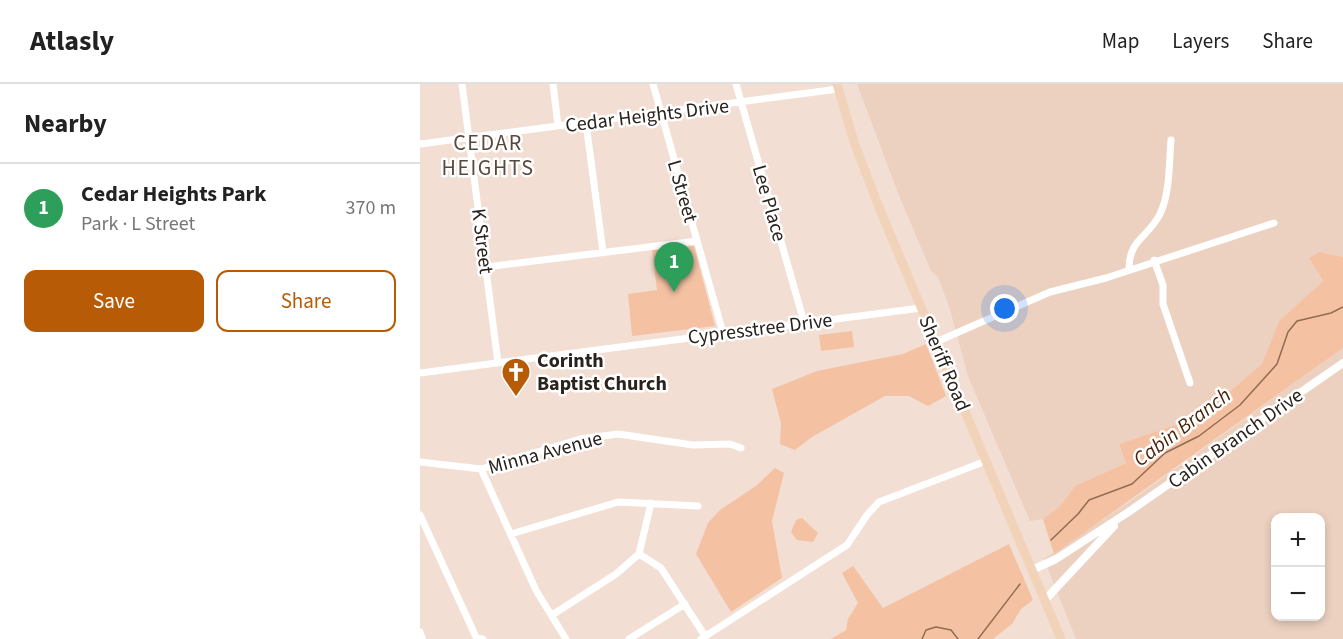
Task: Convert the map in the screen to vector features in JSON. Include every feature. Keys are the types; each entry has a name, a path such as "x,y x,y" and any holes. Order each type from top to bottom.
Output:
{"main road":[{"name":"Sheriff Road","path":"838,87 866,173 1061,639"}],"street":[{"name":"K Street","path":"462,84 498,363"},
{"path":"553,84 558,126"},
{"name":"L Street","path":"653,84 723,333"},
{"name":"Lee Place","path":"736,84 804,322"},
{"name":"Cedar Heights Drive","path":"420,144 838,87"},
{"path":"586,123 603,252"},
{"path":"1129,269 1132,247 1160,214 1168,182 1171,140"},
{"path":"936,342 1050,292 1274,223"},
{"path":"486,267 697,241"},
{"path":"1155,260 1163,285 1163,304 1190,383"},
{"name":"Cypresstree Drive","path":"420,373 921,308"},
{"name":"Cabin Branch Drive","path":"1032,570 1056,559 1127,513 1343,363"},
{"name":"Minna Avenue","path":"420,462 481,469 580,439 607,435 632,434 681,443 730,444 741,448"},
{"path":"639,554 661,568 685,604 703,638 843,548 853,538 870,511 886,498 986,461"},
{"path":"481,469 536,590 566,639"},
{"path":"511,534 615,502 698,506"},
{"path":"552,615 616,574 639,554 651,502"},
{"name":"Cabin Branch Drive","path":"1045,600 1094,545 1127,513"},
{"path":"420,514 476,637 483,639"},
{"path":"629,639 685,604"},
{"path":"420,632 422,638"}],"shaded area":[{"path":"857,84 1343,84 1343,257 1319,252 1309,258 1323,281 1279,321 1262,364 1223,397 1190,420 1119,444 1126,463 1075,486 1059,507 1043,519 1030,521 968,376 949,306 938,277 931,271 900,198"},
{"path":"694,246 715,326 632,336 628,294 657,290 652,250"},
{"path":"1319,252 1343,257 1343,348 1054,554 1043,519 1059,507 1075,486 1126,463 1119,444 1190,420 1223,397 1262,364 1279,321 1323,281 1309,258"},
{"path":"852,331 854,347 821,351 819,335"},
{"path":"926,344 946,396 928,406 909,396 885,396 812,437 795,450 780,444 781,423 772,389 817,371 903,354"},
{"path":"1343,348 1343,639 1076,639 1044,559 1132,500"},
{"path":"775,468 784,473 772,521 782,578 731,612 696,554 708,523 720,510 756,486"},
{"path":"802,518 818,533 813,542 797,540 791,532 796,520"},
{"path":"1009,544 1033,600 1021,609 1012,624 993,639 831,639 846,630 848,619 858,603 842,573 853,566 883,608"}],"waterway":[{"name":"Cabin Branch","path":"1051,540 1089,500 1132,484 1165,453 1199,436 1240,405 1277,364 1288,332 1297,321 1331,313 1343,307"},
{"name":"Cabin Branch","path":"978,639 1020,584"},
{"name":"Cabin Branch","path":"922,639 926,630 936,627 951,630 958,639"}],"place":[{"name":"Cedar Heights Park","path":"674,292"},
{"name":"Corinth Baptist Church","path":"516,398"}],"district":[{"name":"CEDAR HEIGHTS","path":"488,154"}]}
